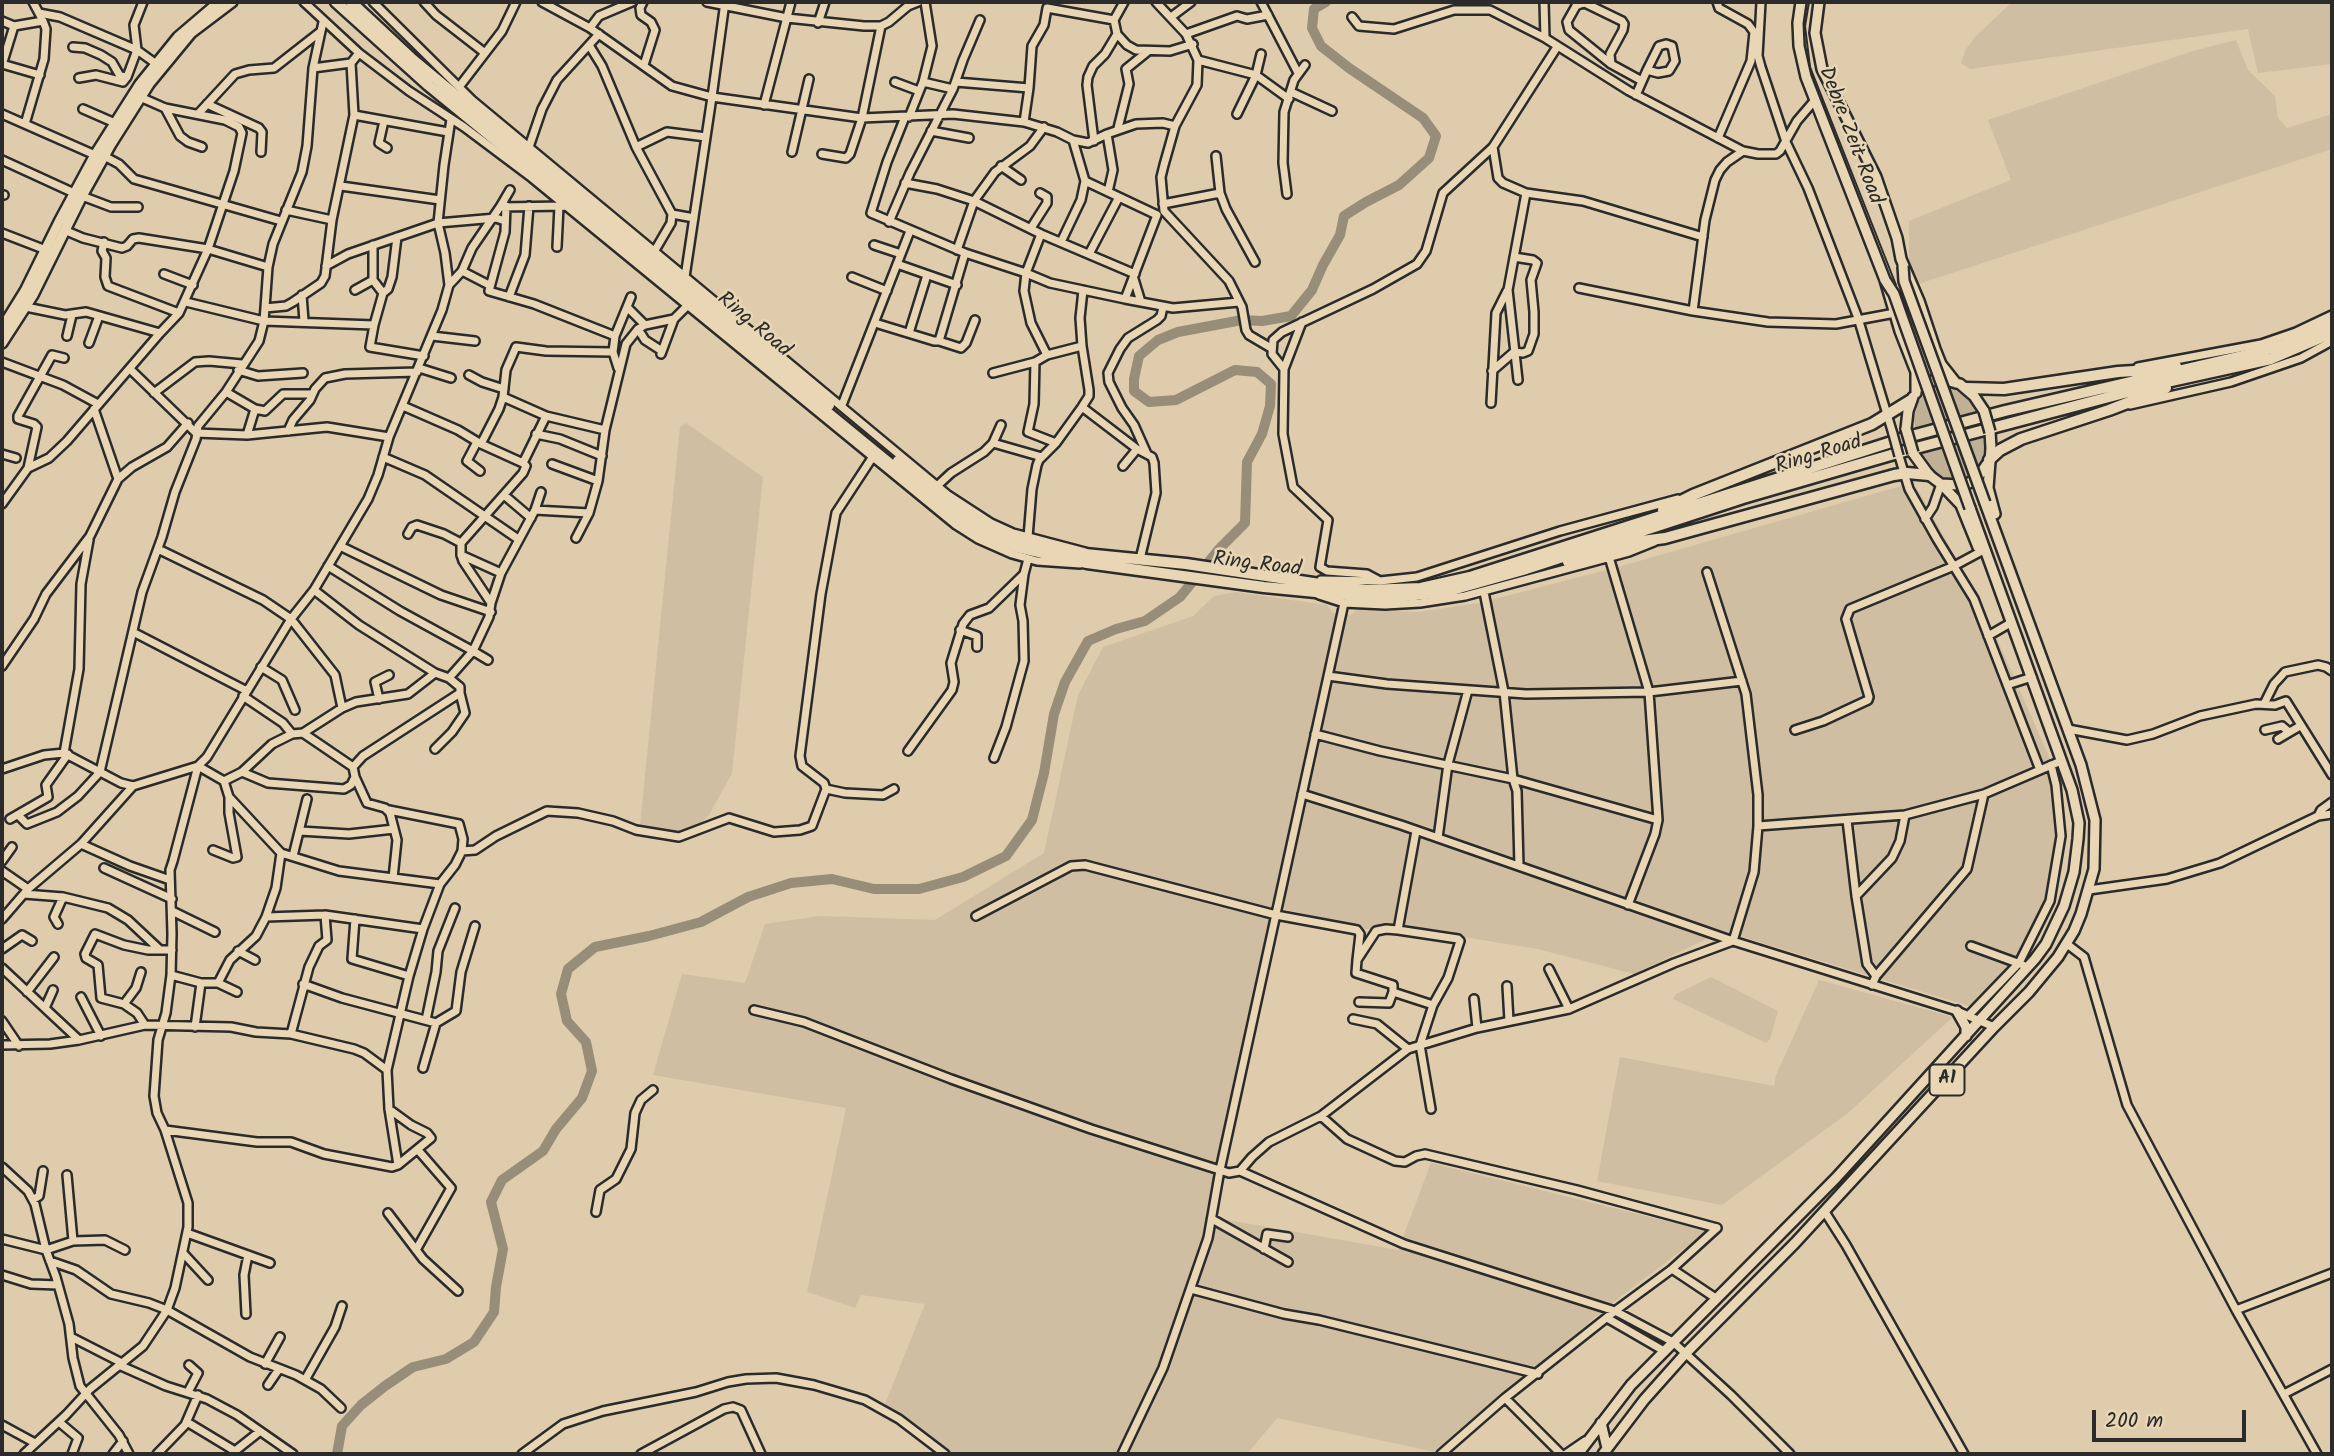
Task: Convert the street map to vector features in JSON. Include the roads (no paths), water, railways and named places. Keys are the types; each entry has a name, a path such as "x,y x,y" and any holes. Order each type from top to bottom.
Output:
{"highway":[{"name":"Ring Road","path":"336,2 428,85 949,512 986,536 1008,545 1184,576 1367,590 1421,588 1445,584 1904,438 2005,411 2283,345 2332,323"},
{"name":"Ring Road","path":"351,2 411,58 522,152 951,504 1002,535 1088,558 1140,559 1224,569 1304,587 1367,597 1424,595 1472,586 1743,498 2009,422 2271,359 2332,333"},
{"path":"1961,386 2004,389 2228,359"},
{"path":"1989,460 2000,450 2021,439 2203,375"},
{"path":"1644,521 1693,495 1888,416 1913,396"},
{"path":"1522,570 1565,563 1665,538 1904,473 1928,475"}],"main road":[{"path":"2,343 26,307 46,250 155,63 178,37 219,2"},
{"path":"100,155 115,123 140,97 160,67 191,33 232,2"},
{"name":"Debre Zeit Road","path":"1801,2 1799,46 1806,77 1885,280"},
{"name":"Debre Zeit Road","path":"1819,2 1815,33 1818,57 1876,177 1897,238 1903,266"},
{"path":"2,328 29,293 64,230 78,194"},
{"path":"1903,266 1919,301 1941,364 1961,386"},
{"path":"1903,266 1903,281 2035,639"},
{"path":"1885,280 1916,372 1913,396"},
{"path":"1885,280 1894,294 2016,640"},
{"path":"1913,396 1932,381 1942,379 1961,386"},
{"name":"A1","path":"1605,1453 1644,1400 1685,1354 1825,1212 2029,992 2067,944 2081,914 2094,869 2095,820 2081,765 2035,639 2035,626 1991,502 1988,488 1990,432 1984,411 1974,396 1961,386"},
{"name":"A1","path":"1578,1454 1632,1385 1836,1178 1966,1036 2023,965 2046,944 2064,906 2074,872 2079,823 2071,790 2032,677 2016,640 2009,632 1961,505 1928,475 1913,453 1906,429 1913,396"},
{"path":"1941,484 1969,483 1984,470 1989,460"},
{"path":"1957,1011 1966,1027 1966,1036"},
{"name":"A1","path":"1601,1423 1605,1453"}],"street":[{"path":"33,2 46,29"},
{"path":"79,78 96,75 123,82 138,50 134,25 143,2"},
{"path":"304,2 359,53 409,92 532,178 872,458 967,532 996,548 1028,559 1059,564 1088,558"},
{"path":"373,2 459,87 937,486 990,523 1028,537 1073,547 1088,558"},
{"path":"424,2 436,15 485,53"},
{"path":"459,87 502,31 516,2"},
{"path":"542,2 590,28 672,86 712,97 862,118 953,114 1024,122 1084,143 1094,141 1118,128 1149,123 1175,126"},
{"path":"590,28 599,16 632,2"},
{"path":"643,2 640,12 655,30 644,65"},
{"path":"707,2 725,3 818,23 881,26 918,2"},
{"path":"764,106 791,2"},
{"path":"818,23 825,2"},
{"path":"925,2 932,46 923,82 871,212 910,231 1050,283 1163,307 1183,309 1240,302"},
{"path":"1041,2 1047,8 1114,20"},
{"path":"1124,2 1114,20 1117,34 1132,48 1147,52 1170,51 1193,44"},
{"path":"1125,299 1161,210 1161,177 1175,126 1197,85 1198,60 1193,44 1156,2"},
{"path":"1171,17 1191,2"},
{"path":"1261,2 1298,73"},
{"path":"1544,2 1545,38"},
{"path":"1717,2 1720,8 1752,26 1755,59 1858,318 1909,489 1974,599 2040,770"},
{"path":"1718,138 1755,59 1761,2"},
{"path":"685,277 725,3"},
{"path":"1611,64 1610,54 1624,24 1585,3 1576,6 1567,26 1611,64 1642,81"},
{"path":"1024,122 1032,46 1042,29 1047,8"},
{"path":"1352,17 1359,26 1394,29 1454,10 1490,10 1545,38 1636,95 1743,151 1758,154 1776,154 1783,148 1797,121 1815,100"},
{"path":"25,124 44,59 46,29 51,15"},
{"path":"2,21 14,26 51,15 138,50 155,63"},
{"path":"1186,34 1237,16 1248,19 1268,15"},
{"path":"889,222 905,183 955,86 981,20"},
{"path":"19,816 27,824 57,812 78,796 100,772 142,592 196,433 202,420 256,347 264,321 268,267 281,221 298,186 307,146 313,68 323,22"},
{"path":"14,26 2,64 40,75"},
{"path":"821,154 848,157 862,118 881,26"},
{"path":"198,114 235,74 274,68 320,32"},
{"path":"529,147 542,109 557,80 599,34"},
{"path":"1094,141 1088,77 1117,34"},
{"path":"1636,95 1642,81 1647,70 1658,46 1666,44 1672,47 1675,61 1669,71 1658,73 1647,70"},
{"path":"589,45 602,66 636,147 672,214 671,223 654,252"},
{"path":"73,47 85,48 101,55 112,62 120,76 127,77"},
{"path":"1284,369 1272,354 1271,348 1277,335 1373,289 1417,264 1426,251 1443,193 1493,147 1557,47"},
{"path":"1118,128 1129,84 1126,69 1147,52"},
{"path":"265,308 286,306 321,283 325,276 332,220 354,115 351,63 359,53"},
{"path":"1237,114 1256,75 1261,54"},
{"path":"1198,60 1256,75 1290,95 1332,111"},
{"path":"313,68 351,63"},
{"path":"1287,194 1283,163 1283,116 1298,73 1305,65"},
{"path":"792,152 809,79"},
{"path":"895,82 919,91"},
{"path":"923,82 955,86 1029,88"},
{"path":"28,468 49,458 67,441 179,313 208,249 234,171 242,133 239,127 225,120 165,108 140,97"},
{"path":"207,104 259,128 262,132 261,152"},
{"path":"165,108 180,136 202,147"},
{"path":"83,109 115,123"},
{"path":"2,114 115,161 134,179 281,221"},
{"path":"354,115 448,132"},
{"path":"449,285 438,223 451,119"},
{"path":"384,121 379,143 387,148"},
{"path":"939,341 957,285 961,251 974,201 1001,166 1030,146 1044,127"},
{"path":"931,131 970,138"},
{"path":"636,147 667,132 706,137"},
{"path":"1107,134 1113,170 1108,192"},
{"path":"1061,242 1081,200 1085,181 1073,140"},
{"path":"1493,147 1499,181 1526,193 1583,201 1703,237"},
{"path":"1693,311 1708,206 1720,170 1743,151"},
{"path":"1216,156 1220,193 1255,262"},
{"path":"2,160 111,206 138,208"},
{"path":"1001,166 1021,180"},
{"path":"1085,181 1119,197 1161,210 1228,281 1240,302 1249,335 1271,348"},
{"path":"905,183 974,201 1135,276 1142,302"},
{"path":"341,186 440,200"},
{"path":"3,917 26,891 81,844 133,786 198,766 207,757 291,619 314,590 368,499 389,438 432,336 449,285 462,271 472,248 503,206 510,190"},
{"path":"1031,228 1047,202 1047,197 1040,193"},
{"path":"1161,210 1220,193"},
{"path":"1518,380 1508,290 1526,193"},
{"path":"1089,254 1119,197"},
{"path":"503,206 563,206"},
{"path":"503,206 505,232 489,291 555,311 615,336"},
{"path":"509,297 525,255 529,206"},
{"path":"556,247 563,206"},
{"path":"286,210 332,220"},
{"path":"672,214 694,218"},
{"path":"326,266 348,254 438,223 491,219 505,221"},
{"path":"64,230 83,238 125,247 139,238 208,249 268,267"},
{"path":"842,405 910,231"},
{"path":"2,233 46,250"},
{"path":"1041,234 1026,273 1024,291 1031,323 1046,355"},
{"path":"397,237 392,277 388,289 383,293 370,347 424,356"},
{"path":"104,242 102,251 106,258 105,276 108,286 179,313"},
{"path":"373,245 373,280 383,293"},
{"path":"874,245 901,254"},
{"path":"1492,371 1514,352 1523,353 1531,347 1534,334 1535,312 1531,280 1537,263 1514,257"},
{"path":"897,264 957,285"},
{"path":"462,271 489,285"},
{"path":"164,274 193,285"},
{"path":"909,334 927,275"},
{"path":"852,277 887,292"},
{"path":"355,290 373,280"},
{"path":"1579,288 1693,311 1799,324 1836,324 1895,313"},
{"path":"1028,537 1037,465 1089,396 1080,318 1083,290"},
{"path":"1492,403 1496,313 1508,290"},
{"path":"302,295 304,321"},
{"path":"618,369 613,352 615,336 631,297"},
{"path":"186,302 264,321 374,325"},
{"path":"627,307 642,327 645,340 662,353 674,319 688,306"},
{"path":"26,307 55,314 86,312 160,333"},
{"path":"1147,454 1109,382 1108,373 1128,338 1157,320 1163,307"},
{"path":"67,336 72,315"},
{"path":"2118,372 2261,344 2296,332 2332,315"},
{"path":"89,343 99,316"},
{"path":"576,537 589,513 598,481 605,429 626,344 642,327 674,319"},
{"path":"875,323 961,348 966,343 975,320"},
{"path":"1302,322 1284,369 1283,434 1291,480 1298,494 1328,520 1320,567 1327,571 1367,574 1380,581"},
{"path":"432,336 475,341"},
{"path":"2109,410 2231,382 2301,358 2332,341"},
{"path":"993,373 1082,346"},
{"path":"480,471 467,460 479,443 504,393 506,369 516,347 546,351 613,352"},
{"path":"2,504 28,468 37,428 34,424 18,419 18,416 52,355 64,358"},
{"path":"154,393 195,362 209,361 240,367 267,376 303,373"},
{"path":"2,362 40,376 96,407 118,479"},
{"path":"1035,362 1034,404 1028,432 1056,443"},
{"path":"130,369 196,433 247,435 327,427 389,438"},
{"path":"288,431 312,394 325,378 332,375 418,370 451,378"},
{"path":"469,375 546,416 605,429"},
{"path":"226,391 255,409 265,411 283,394 312,394"},
{"path":"403,406 440,421 526,466 523,473 461,543 460,555 491,603"},
{"path":"1082,407 1137,449 1152,457 1156,493 1140,559"},
{"path":"247,435 255,409"},
{"path":"523,463 546,416"},
{"path":"2,666 31,625 46,594 90,536 118,479 132,467 167,447 188,424"},
{"path":"937,486 943,479 984,452 993,443 1001,425"},
{"path":"536,433 560,439 602,456"},
{"path":"993,443 1042,457"},
{"path":"1123,466 1137,449"},
{"path":"2,454 16,458"},
{"path":"383,457 425,475 519,539"},
{"path":"462,851 475,850 496,836 547,811 578,813 613,821 636,830 679,837 729,818 774,832 800,830 812,825 826,789 824,783 802,766 800,756 821,594 836,513 872,458"},
{"path":"552,464 598,481"},
{"path":"1925,519 1933,508 1941,484"},
{"path":"449,678 473,651 491,612 500,573 533,514 541,492"},
{"path":"504,495 533,514 589,513"},
{"path":"1304,587 1427,574 1573,528 1693,495"},
{"path":"408,534 412,527 417,525 461,543"},
{"path":"10,819 48,797 46,785 66,753 79,669 80,584 90,536"},
{"path":"1304,587 1344,603 1404,604 1484,592 1609,557 1665,538"},
{"path":"340,546 441,595 491,612"},
{"path":"158,549 263,600 291,619 335,675 342,708"},
{"path":"1795,730 1823,721 1868,700 1846,619 1850,609 1954,566 1980,552"},
{"path":"460,555 500,573"},
{"path":"1609,557 1649,692 1658,820 1628,905"},
{"path":"994,758 1006,727 1024,661 1020,605 1028,559"},
{"path":"328,566 400,611 488,660"},
{"path":"1707,572 1746,694 1758,795 1754,872 1733,940"},
{"path":"908,751 953,690 951,663 960,630 970,615 989,608 1024,574"},
{"path":"314,590 359,625 460,687 465,713 452,732 435,749"},
{"path":"1484,592 1504,692 1513,779 1517,791 1518,866"},
{"path":"1122,1454 1163,1368 1212,1219 1220,1170 1344,603"},
{"path":"1988,636 2007,625"},
{"path":"960,630 977,636 977,647"},
{"path":"133,632 245,694 283,723 292,734"},
{"path":"2264,704 2274,684 2285,672 2318,665 2332,671"},
{"path":"261,667 282,680 295,710"},
{"path":"224,781 242,772 264,750 292,734 303,733 342,708 356,702 408,694 435,673"},
{"path":"379,699 376,682 389,675"},
{"path":"1328,676 1387,684 1526,694 1649,692 1742,681"},
{"path":"2007,685 2032,677"},
{"path":"1438,838 1448,764 1468,690"},
{"path":"353,767 363,756 460,693"},
{"path":"2068,729 2116,739 2138,738 2187,720 2237,708 2276,705 2286,701 2332,775"},
{"path":"2265,730 2281,726 2289,732"},
{"path":"2278,739 2300,726"},
{"path":"303,733 353,767 367,803 388,810 459,824 463,839 462,851 455,866 440,884 423,929 399,1013 387,1070 389,1109 398,1165"},
{"path":"1315,734 1380,751 1513,779 1658,820"},
{"path":"2,769 44,755 66,753 133,786"},
{"path":"1758,826 1905,815 1984,794 2061,761"},
{"path":"1969,1015 2023,965 2050,901 2061,836 2056,785 2050,765"},
{"path":"198,766 224,781 229,797 229,813 237,857 213,850"},
{"path":"24,1454 59,1422 86,1392 143,1346 167,1311 184,1254 188,1203 153,1096 156,1060 166,1013 172,950 170,880 198,766"},
{"path":"242,772 268,783 344,789 351,785 355,777"},
{"path":"826,789 883,795 894,789"},
{"path":"1302,794 1733,940 1969,1015 1994,1027"},
{"path":"1872,985 1876,976 1963,876 1971,859 1984,794"},
{"path":"229,797 281,853 339,871 440,884"},
{"path":"293,856 307,799"},
{"path":"2318,816 2332,802"},
{"path":"388,810 397,846 393,878"},
{"path":"2089,890 2167,879 2220,863 2318,816 2332,814"},
{"path":"1856,896 1892,858 1900,841 1905,815"},
{"path":"1847,820 1867,964 1876,976"},
{"path":"300,831 349,834 394,830"},
{"path":"1398,930 1416,831"},
{"path":"2061,836 2078,839"},
{"path":"81,844 170,880"},
{"path":"2,861 12,847"},
{"path":"218,983 230,960 256,936 276,888 281,853"},
{"path":"976,916 1077,864 1276,915 1357,930 1360,934 1356,973 1393,985 1390,1001 1359,1002"},
{"path":"104,868 172,899"},
{"path":"2,871 26,891 63,897 116,912 160,949"},
{"path":"58,924 54,917 63,897"},
{"path":"426,1020 438,951 455,908"},
{"path":"172,911 215,932"},
{"path":"265,917 325,915 423,929"},
{"path":"291,1034 303,984 319,946 327,940 325,915"},
{"path":"355,919 352,959 409,976"},
{"path":"423,1068 436,1023 456,1011 461,972 475,926"},
{"path":"1357,960 1376,931 1398,930 1460,939 1448,978 1433,1005 1420,1045 1431,1109"},
{"path":"145,1026 136,1013 124,1004 101,998 98,965 85,956 93,935 99,934 136,947 172,950"},
{"path":"2,950 22,935 32,942"},
{"path":"1240,1171 1269,1142 1321,1116 1408,1049 1477,1028 1569,1009 1733,940"},
{"path":"2067,944 2084,957 2127,1105 2236,1310 2317,1454"},
{"path":"1970,946 2023,965"},
{"path":"238,951 255,960"},
{"path":"27,992 54,957"},
{"path":"2,968 79,1040"},
{"path":"1549,969 1569,1009"},
{"path":"124,1004 136,988 141,972"},
{"path":"170,975 201,983 218,983 237,992"},
{"path":"195,1027 201,983"},
{"path":"303,984 342,998 436,1023"},
{"path":"1507,986 1509,1021"},
{"path":"45,1008 53,989"},
{"path":"1393,992 1433,1005"},
{"path":"81,997 101,1036"},
{"path":"1474,999 1477,1028"},
{"path":"754,1010 804,1022 1010,1101 1229,1173 1240,1171 1404,1244 1615,1311 1673,1342 1790,1454"},
{"path":"1353,1018 1377,1024 1408,1049"},
{"path":"2,1021 19,1046"},
{"path":"2,1045 79,1040 145,1026 231,1027 291,1034 364,1053 387,1070"},
{"path":"596,1212 600,1190 616,1179 631,1149 635,1114 641,1100 653,1090"},
{"path":"165,1130 257,1142 291,1142 324,1154 387,1167 398,1165 429,1141 430,1135 389,1109"},
{"path":"1321,1116 1347,1139 1395,1161 1405,1162 1425,1154 1577,1190 1717,1228 1672,1269 1505,1398 1441,1454"},
{"path":"416,1250 451,1188 418,1150"},
{"path":"2,1167 34,1199 71,1337 80,1386 123,1441 129,1454"},
{"path":"34,1199 39,1196 43,1171"},
{"path":"67,1175 73,1241"},
{"path":"1825,1212 1964,1454"},
{"path":"388,1213 416,1250 458,1291"},
{"path":"1212,1219 1288,1262"},
{"path":"187,1233 270,1263"},
{"path":"1264,1249 1267,1234 1288,1237"},
{"path":"2,1239 46,1250 73,1241 105,1240 125,1250"},
{"path":"184,1254 208,1280"},
{"path":"246,1314 244,1275 248,1255"},
{"path":"50,1261 76,1270 111,1294 149,1303 167,1311 265,1364 305,1380 321,1389 341,1408"},
{"path":"1672,1269 1717,1299"},
{"path":"2236,1310 2332,1273"},
{"path":"2,1275 31,1284 58,1285"},
{"path":"1191,1289 1284,1314 1320,1320 1538,1374"},
{"path":"305,1380 335,1327 342,1306"},
{"path":"1607,1318 1664,1351"},
{"path":"71,1337 166,1386 198,1395 237,1415 293,1454"},
{"path":"265,1364 279,1337"},
{"path":"188,1392 198,1373 189,1364"},
{"path":"268,1385 279,1369"},
{"path":"2284,1394 2332,1369"},
{"path":"522,1454 563,1424 603,1411 696,1392 728,1382 776,1378 814,1385 865,1400 900,1419 945,1454"},
{"path":"157,1454 187,1422 198,1395"},
{"path":"1505,1398 1563,1454 1590,1438"},
{"path":"641,1454 724,1409 733,1407 743,1415 761,1454"},
{"path":"59,1422 78,1438 72,1454"},
{"path":"187,1422 235,1451 259,1432"},
{"path":"2,1425 35,1443"},
{"path":"113,1454 123,1441"}],"waterway":[{"path":"337,1454 342,1426 361,1405 413,1367 446,1359 474,1342 494,1312 503,1249 491,1202 502,1180 543,1151 556,1129 582,1098 592,1071 586,1042 567,1021 561,994 568,969 595,947 701,922 748,897 791,883 832,879 874,889 919,889 963,877 1006,856 1032,820 1044,773 1054,714 1065,682 1088,641 1145,621 1180,597 1220,548 1245,523 1247,462 1262,434 1270,406 1271,384 1257,372 1235,370 1176,400 1149,402 1134,391 1134,379 1139,356 1158,340 1178,332 1242,320 1262,321 1291,316 1312,290 1340,235 1344,216 1399,185 1429,158 1436,136 1423,118 1321,46 1312,28 1314,9 1326,2"}],"tram line":[{"path":"1809,2 1805,26 1810,67 1896,285"}]}
